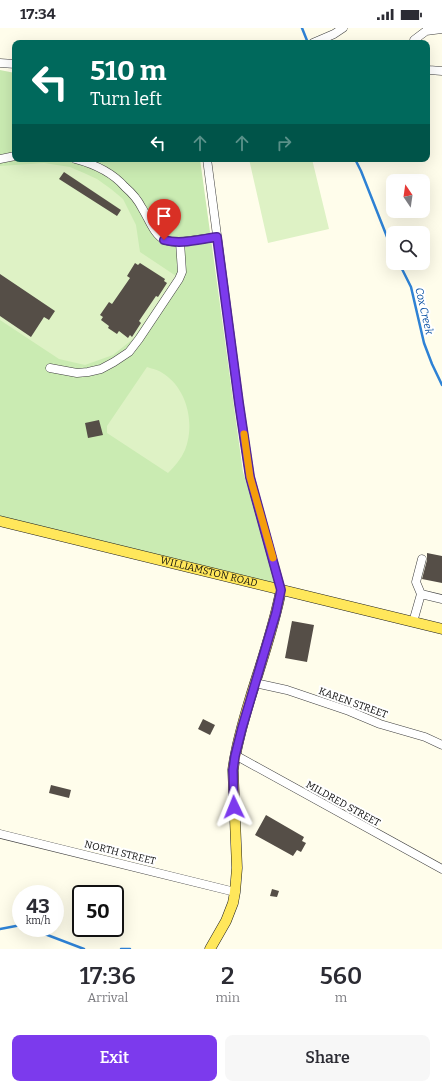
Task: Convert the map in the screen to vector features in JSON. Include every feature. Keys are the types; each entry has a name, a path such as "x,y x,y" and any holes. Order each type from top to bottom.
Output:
{"main road":[{"name":"WILLIAMSTON ROAD","path":"0,521 442,629"},
{"path":"210,949 226,921 236,892 237,868 233,770 235,756 276,613 281,590"}],"street":[{"path":"320,40 343,28"},
{"path":"414,40 425,30 442,29"},
{"path":"0,63 12,64"},
{"path":"430,70 442,71"},
{"path":"0,159 12,157"},
{"path":"84,162 105,171 124,185 143,208 155,231 164,240 180,242 217,237"},
{"path":"207,162 250,477 281,590"},
{"path":"50,368 77,373 88,372 101,369 129,352 179,279 182,272 180,242"},
{"path":"413,622 421,594 416,582 422,559"},
{"path":"421,594 442,599"},
{"name":"KAREN STREET","path":"255,683 287,690 349,711 380,724 425,737 442,745"},
{"name":"MILDRED STREET","path":"235,756 442,870"},
{"name":"NORTH STREET","path":"0,834 236,892"}],"green space":[{"path":"0,70 12,72 12,162 200,162 243,472 281,590 0,521"},
{"path":"250,162 313,162 329,229 268,243"},
{"path":"44,163 70,167 84,173 97,179 123,199 136,225 140,252 176,276 133,339 113,355 85,365 59,359 0,320 0,166"},
{"path":"147,367 164,374 179,389 184,398 189,419 188,440 185,450 168,473 107,433 107,426"}],"building":[{"path":"64,172 121,210 117,216 59,179"},
{"path":"135,263 138,265 140,263 165,279 164,281 167,283 139,321 141,323 132,337 130,335 128,338 119,331 117,334 108,328 109,326 101,320 103,317 100,315 109,302 112,304 130,278 127,276"},
{"path":"0,274 55,311 49,320 44,317 31,337 0,316"},
{"path":"99,420 103,435 88,438 85,423"},
{"path":"427,553 442,556 442,583 422,579 427,560"},
{"path":"292,621 314,625 307,662 285,658"},
{"path":"203,719 215,725 210,735 198,729"},
{"path":"51,785 71,790 69,798 49,793"},
{"path":"266,815 304,837 302,841 306,843 301,852 297,850 293,856 255,835"},
{"path":"272,889 279,891 277,897 270,896"}],"waterway":[{"name":"Cox Creek","path":"302,28 307,40"},
{"name":"Cox Creek","path":"356,162 386,234"},
{"name":"Cox Creek","path":"402,270 411,287 424,343 442,385"},
{"path":"0,929 12,927"},
{"path":"53,937 84,949"},
{"path":"121,949 130,949"}],"slow traffic":[{"path":"244,434 250,477 273,558"}],"route":[{"path":"164,240 180,242 217,237 250,477 281,590 276,613 235,756 233,770 234,807"}]}
